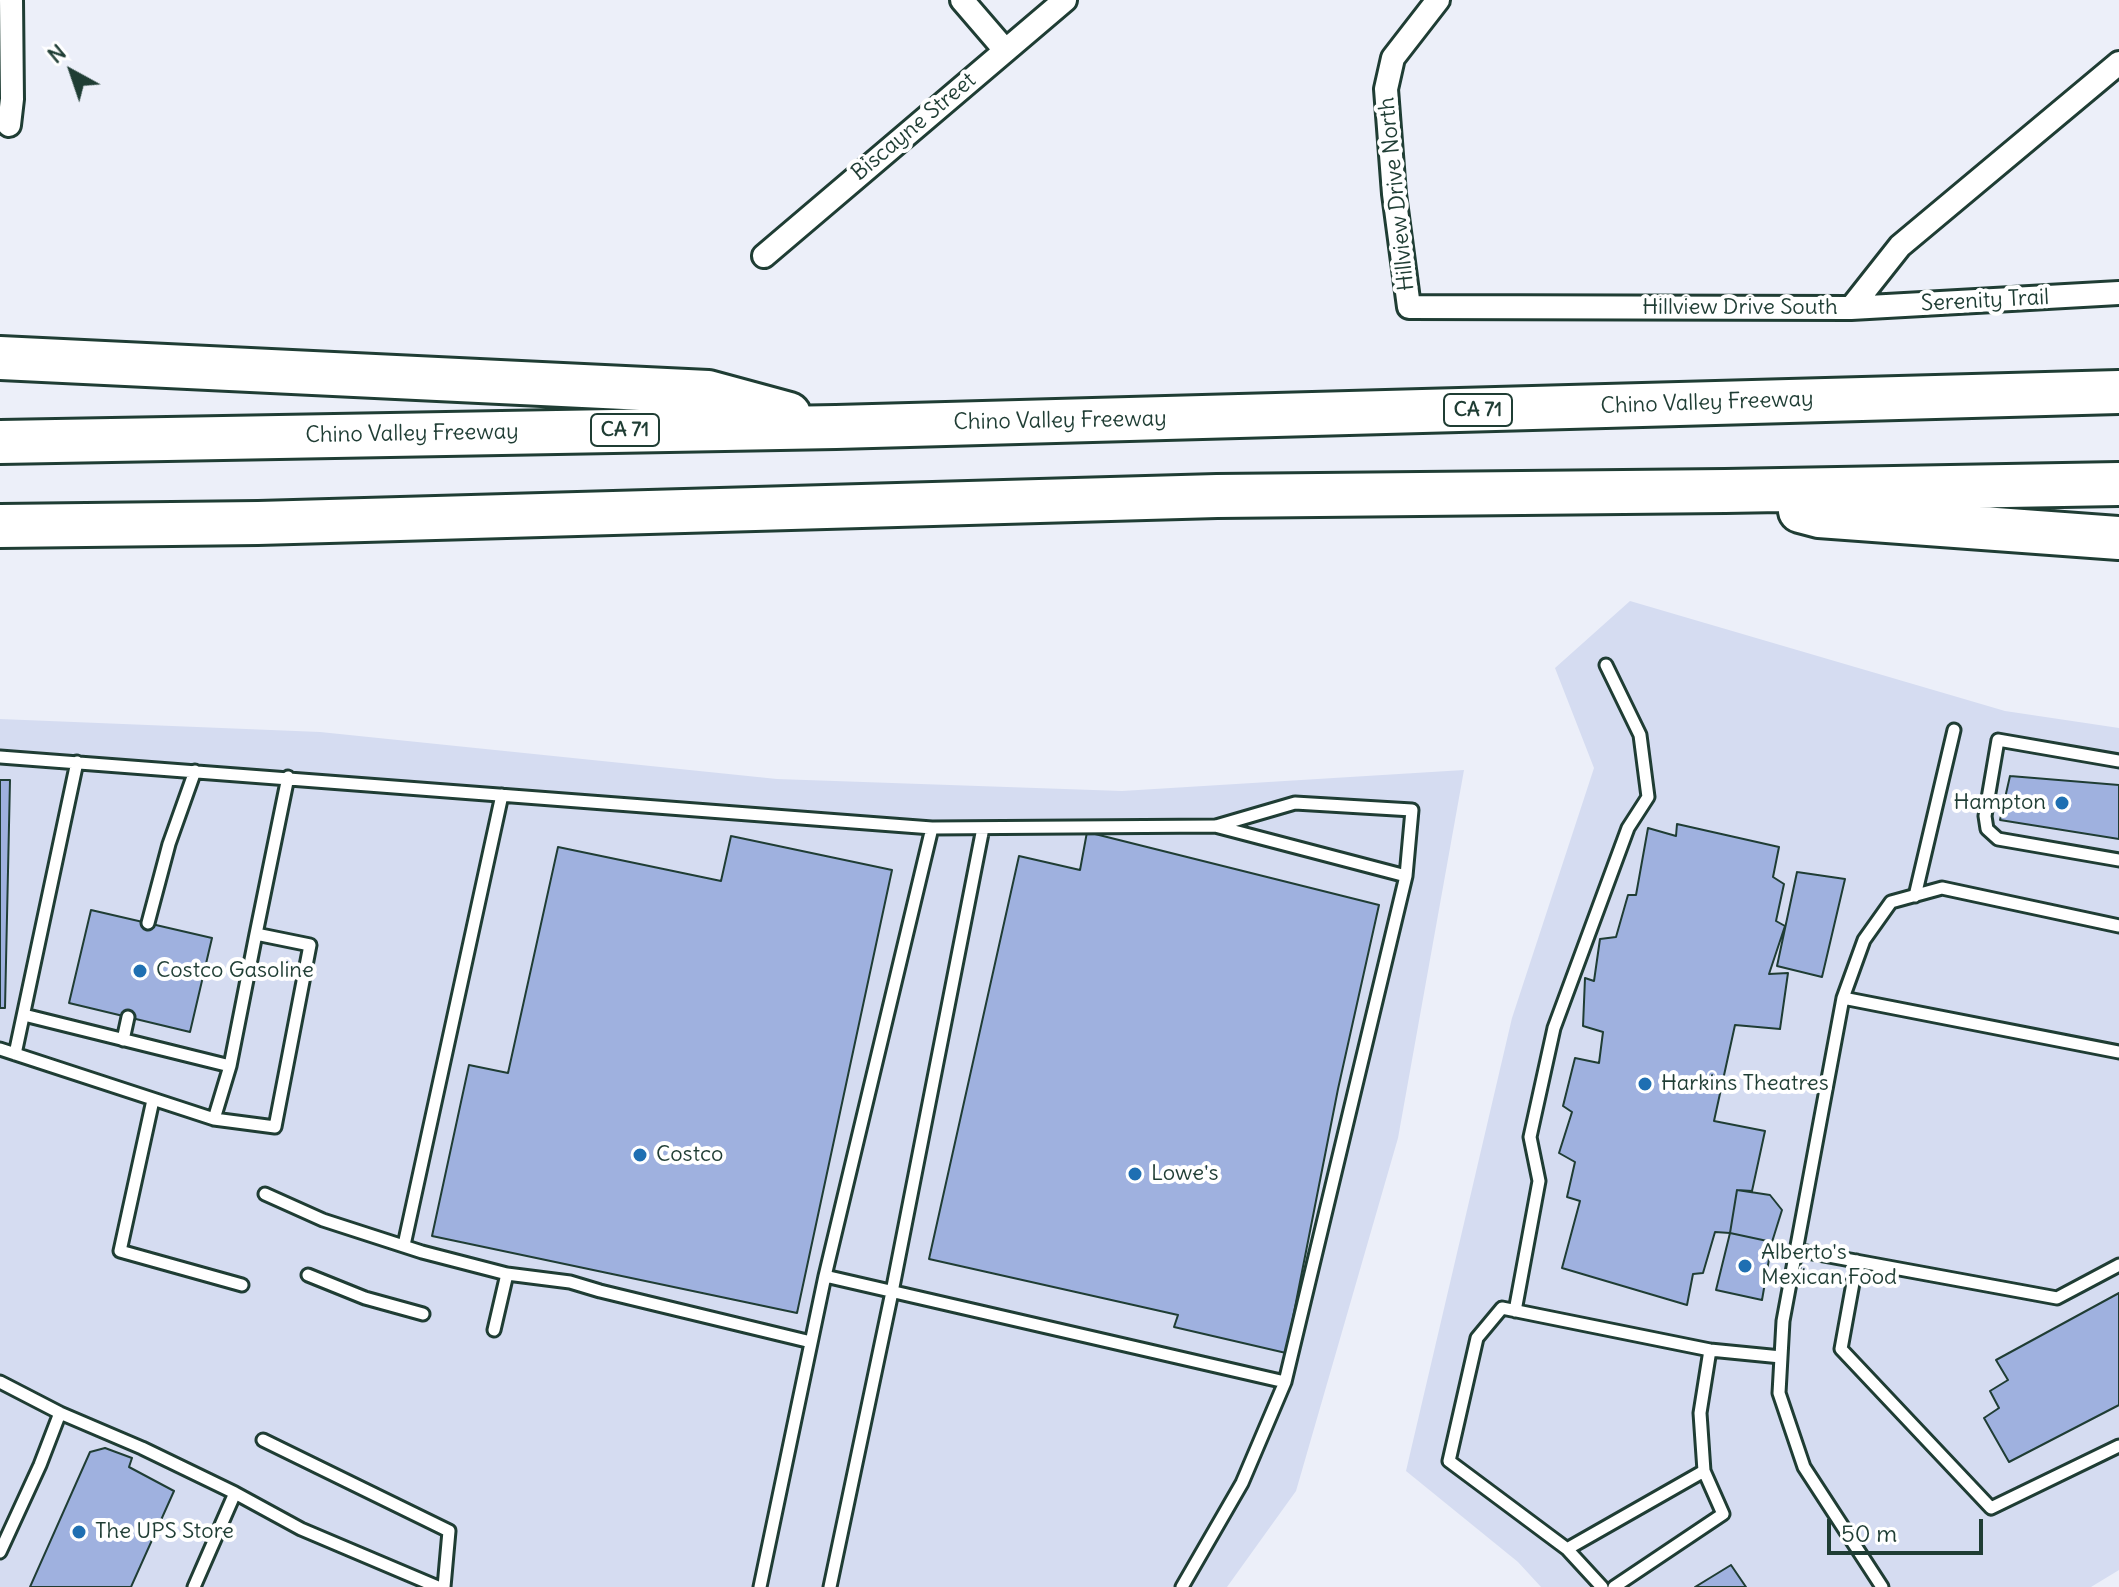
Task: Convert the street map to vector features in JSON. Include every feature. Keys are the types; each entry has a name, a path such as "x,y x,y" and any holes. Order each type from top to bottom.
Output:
{"highway":[{"path":"0,358 708,392 836,427"},
{"name":"Chino Valley Freeway","path":"0,442 836,427 2119,392"},
{"path":"0,415 232,437"},
{"path":"0,526 258,523 1233,496 2119,484"},
{"path":"1725,491 1819,516 2119,538"},
{"path":"0,551 258,523"}],"street":[{"path":"9,125 12,99 11,0"},
{"path":"962,0 1005,50"},
{"name":"Biscayne Street","path":"764,256 1065,0"},
{"name":"Hillview Drive North","path":"1409,307 1394,194 1386,89 1393,58 1438,0"},
{"name":"Hillview Drive South","path":"1409,307 1851,308 1900,246 2119,63"},
{"name":"Serenity Trail","path":"1851,308 2119,293"}],"lane":[{"path":"1515,1311 1539,1181 1530,1137 1554,1028 1628,828 1648,797 1640,735 1606,665"},
{"path":"1915,896 1954,730"},
{"path":"2119,761 1998,740 1985,816 1987,829 1998,839 2119,860"},
{"path":"0,757 932,828 1215,826 1406,876"},
{"path":"15,1054 77,762"},
{"path":"148,923 169,844 195,771"},
{"path":"214,1119 230,1066 288,777"},
{"path":"404,1245 502,795"},
{"path":"1182,1587 1242,1483 1285,1382 1406,876 1412,810 1295,803 1215,826"},
{"path":"760,1587 825,1276 932,828"},
{"path":"830,1587 892,1292 983,828"},
{"path":"1882,1587 1804,1467 1779,1393 1783,1321 1843,998 1864,940 1891,902 1942,888 2119,926"},
{"path":"0,1049 214,1119 275,1127 310,945 256,934"},
{"path":"1843,998 2119,1052"},
{"path":"24,1015 230,1066"},
{"path":"123,1040 128,1017"},
{"path":"153,1100 120,1251 242,1285"},
{"path":"265,1194 323,1220 507,1274 570,1282 811,1342"},
{"path":"1796,1250 2057,1298 2119,1265"},
{"path":"1857,1261 1841,1349 1991,1508 2119,1446"},
{"path":"494,1330 507,1274"},
{"path":"308,1275 365,1298 423,1314"},
{"path":"825,1276 1285,1382"},
{"path":"1602,1587 1567,1549 1449,1461 1477,1338 1502,1308 1710,1350 1781,1357"},
{"path":"1614,1587 1723,1514 1704,1471 1700,1413 1710,1350"},
{"path":"0,1382 60,1413 235,1493 301,1529 438,1587"},
{"path":"0,1552 60,1413"},
{"path":"263,1440 449,1531 444,1587"},
{"path":"1567,1549 1704,1471"},
{"path":"194,1587 235,1493"}],"shaded area":[{"path":"1630,601 2005,711 2119,728 2119,1570 2091,1587 1541,1587 1518,1562 1406,1471 1512,1018 1594,768 1555,668"},
{"path":"0,719 320,732 777,779 1122,791 1464,770 1398,1138 1296,1491 1227,1587 0,1587"}],"building":[{"name":"Hampton","path":"2010,776 2119,785 2119,839 2000,820"},
{"path":"0,780 10,780 5,1008 0,1008"},
{"name":"Harkins Theatres","path":"1677,824 1779,847 1773,877 1784,884 1776,921 1785,926 1769,974 1788,973 1780,1029 1735,1025 1714,1121 1765,1131 1752,1191 1737,1190 1730,1233 1715,1232 1703,1273 1693,1274 1687,1305 1562,1268 1580,1201 1567,1197 1575,1162 1559,1153 1572,1112 1563,1106 1575,1058 1599,1063 1603,1032 1583,1026 1585,978 1594,981 1600,939 1616,937 1628,895 1636,895 1648,828 1676,836"},
{"name":"Lowe's","path":"1087,832 1379,905 1338,1089 1286,1353 1174,1327 1178,1315 929,1259 1019,856 1080,870"},
{"name":"Costco","path":"731,836 892,870 797,1313 432,1236 469,1065 508,1073 558,847 721,881"},
{"path":"1797,872 1845,879 1822,977 1777,966"},
{"name":"Costco Gasoline","path":"91,910 212,938 190,1032 69,1003"},
{"path":"1737,1190 1770,1195 1782,1210 1772,1242 1730,1233"},
{"name":"Alberto's Mexican Food","path":"1730,1233 1772,1242 1762,1300 1716,1290"},
{"path":"2119,1293 2119,1405 2009,1462 1984,1418 1999,1408 1990,1391 2008,1380 1996,1360"},
{"path":"105,1448 132,1458 129,1467 174,1491 131,1587 30,1587 90,1452"},
{"path":"1731,1565 1746,1587 1695,1587"}],"place":[{"name":"Hampton","path":"2062,803"},
{"name":"Costco Gasoline","path":"140,971"},
{"name":"Harkins Theatres","path":"1645,1084"},
{"name":"Costco","path":"640,1155"},
{"name":"Lowe's","path":"1135,1174"},
{"name":"Alberto's Mexican Food","path":"1745,1266"},
{"name":"The UPS Store","path":"79,1532"}]}
